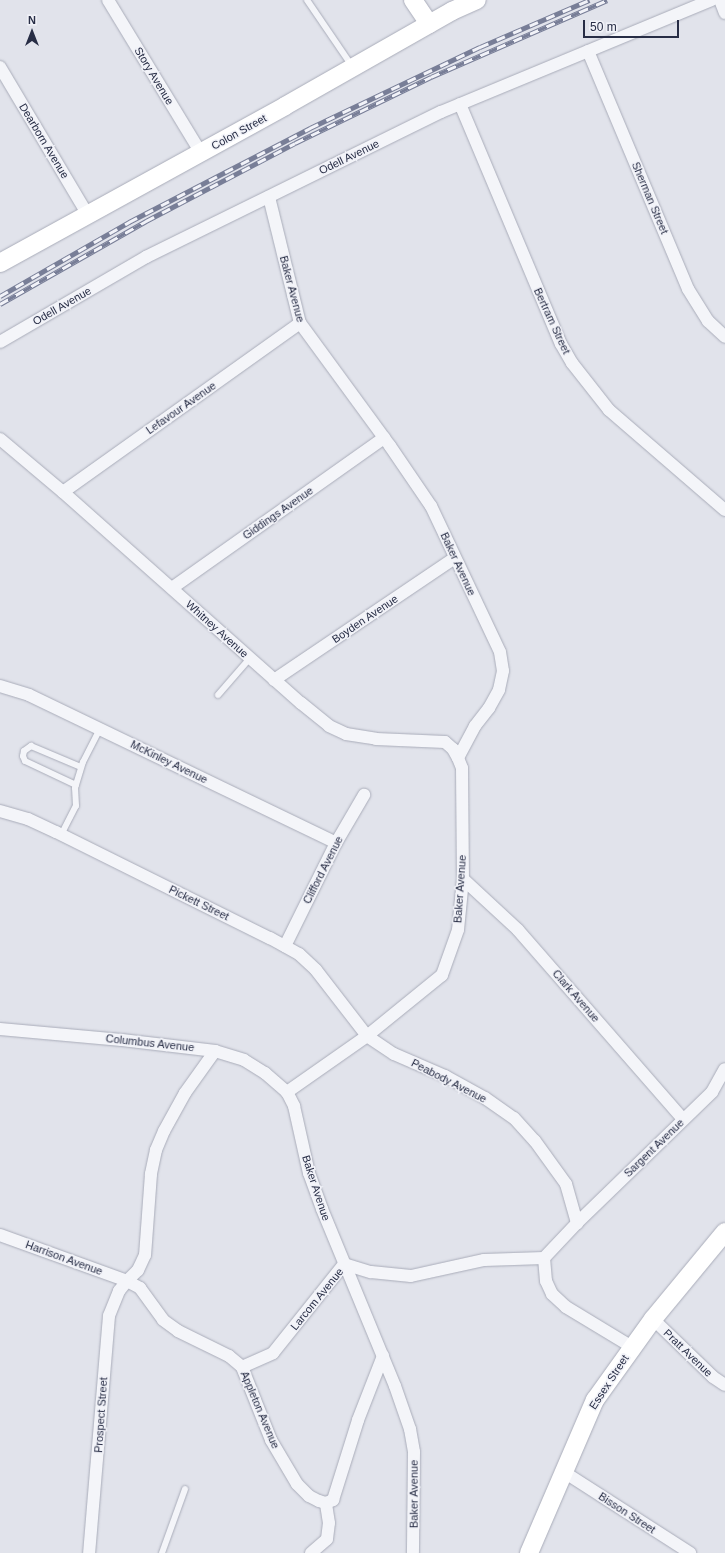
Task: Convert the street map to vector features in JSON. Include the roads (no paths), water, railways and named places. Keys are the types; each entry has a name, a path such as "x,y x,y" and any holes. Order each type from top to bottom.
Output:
{"main road":[{"path":"413,0 429,24"},
{"name":"Colon Street","path":"0,263 201,153 452,11 477,0"},
{"name":"Essex Street","path":"529,1553 595,1400 632,1346 725,1232"}],"street":[{"name":"Story Avenue","path":"108,0 201,153"},
{"name":"Odell Avenue","path":"0,342 146,257 460,104 712,0"},
{"path":"720,0 725,13"},
{"name":"Sherman Street","path":"588,51 688,289 708,321 725,337"},
{"name":"Dearborn Avenue","path":"0,67 88,215"},
{"name":"Bertram Street","path":"460,104 561,344 572,363 609,410 725,510"},
{"name":"Baker Avenue","path":"270,197 300,323 384,438 431,506 500,652 503,672 499,690 489,708 475,726 458,758 462,768 463,879 458,930 450,957 442,975 367,1036 288,1092 294,1106 309,1173 344,1264 383,1356 410,1429 414,1452 413,1553"},
{"name":"Lefavour Avenue","path":"62,492 300,323"},
{"name":"Giddings Avenue","path":"172,588 384,438"},
{"name":"Whitney Avenue","path":"0,440 62,492 274,680 329,726 346,734 376,739 444,742 453,749 458,758"},
{"name":"Boyden Avenue","path":"274,680 455,558"},
{"name":"McKinley Avenue","path":"0,686 29,695 336,843"},
{"name":"Clifford Avenue","path":"284,946 336,843 364,795"},
{"name":"Pickett Street","path":"0,811 28,819 299,954 316,970 367,1036"},
{"name":"Clark Avenue","path":"463,879 518,930 684,1119"},
{"name":"Columbus Avenue","path":"0,1029 122,1040 216,1051 244,1060 265,1073 288,1092"},
{"name":"Peabody Avenue","path":"367,1036 394,1054 445,1076 485,1098 514,1118 535,1141 566,1184 577,1223"},
{"path":"127,1281 138,1270 145,1255 151,1174 156,1150 164,1131 185,1093 216,1051"},
{"name":"Sargent Avenue","path":"577,1223 712,1092 725,1068"},
{"path":"577,1223 544,1258 546,1280 552,1294 566,1307 632,1346"},
{"name":"Harrison Avenue","path":"0,1235 127,1281"},
{"name":"Larcom Avenue","path":"242,1367 273,1353 344,1264 371,1272 411,1276 484,1260 544,1258"},
{"name":"Appleton Avenue","path":"127,1281 140,1288 163,1320 178,1331 229,1356 242,1367 271,1440 297,1484 309,1496 326,1503"},
{"name":"Prospect Street","path":"89,1553 109,1316 119,1291 127,1281"},
{"name":"Pratt Avenue","path":"653,1319 712,1377 725,1385"},
{"path":"311,1553 327,1539 329,1523 326,1503 332,1500 358,1420 383,1356"},
{"name":"Bisson Street","path":"564,1472 690,1553"}],"lane":[{"path":"307,0 353,68"},
{"path":"218,695 250,658"},
{"path":"61,835 76,806 76,785 81,767 100,729"},
{"path":"76,785 25,761 23,756 24,751 31,746 81,767"},
{"path":"162,1553 185,1489"}],"railway":[{"path":"0,296 129,222 310,128 480,47 589,0"},
{"path":"0,304 146,221 295,143 431,77 607,0"}]}
